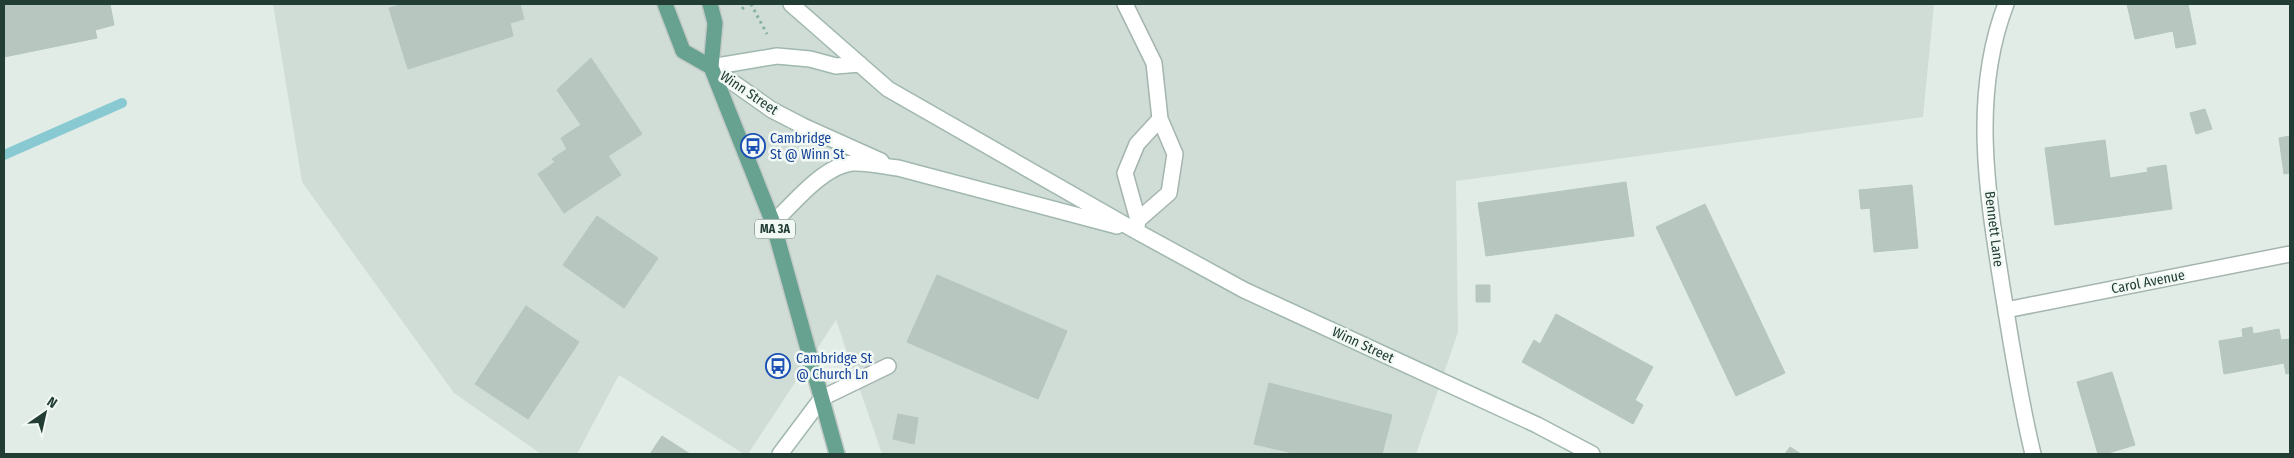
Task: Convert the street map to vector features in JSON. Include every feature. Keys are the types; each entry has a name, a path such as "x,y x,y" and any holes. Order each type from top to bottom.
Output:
{"main road":[{"path":"665,4 683,51 711,67"},
{"name":"MA 3A","path":"710,4 715,23 711,67 773,223 837,454"},
{"name":"Winn Street","path":"790,4 888,89 932,116 1137,226 1258,297 1537,425 1592,454"},
{"path":"1125,4 1154,63 1160,119 1175,154 1169,193 1137,226"},
{"name":"Bennett Lane","path":"2006,4 1990,64 1984,131 1991,213 2022,408 2033,454"},
{"name":"Winn Street","path":"711,67 777,56 810,59 836,66 860,64"},
{"name":"Winn Street","path":"711,67 772,110 803,126 898,168"},
{"path":"1137,226 1125,173 1137,144 1160,119"},
{"name":"Winn Street","path":"773,223 814,183 840,166 862,163 898,168 1137,226"},
{"name":"Carol Avenue","path":"2006,310 2290,254"},
{"path":"780,454 822,398 888,366"}],"path":[{"path":"742,9 747,4"},
{"path":"751,4 768,36"}],"shaded area":[{"path":"273,4 1934,4 1923,117 1456,181 1458,332 1416,454 882,454 836,320 748,454 744,454 619,375 577,454 541,454 454,393 302,182"}],"building":[{"path":"4,4 110,4 114,25 95,30 97,38 4,57"},
{"path":"404,4 520,4 524,19 510,23 513,36 408,69 389,8"},
{"path":"2127,4 2188,4 2196,44 2176,48 2173,31 2135,39"},
{"path":"591,58 642,134 608,156 621,175 564,213 538,174 555,162 552,159 567,149 561,138 581,125 557,90"},
{"path":"2205,109 2212,129 2196,134 2190,113"},
{"path":"2290,136 2290,173 2284,174 2279,138"},
{"path":"2105,140 2110,178 2148,172 2147,168 2166,165 2172,209 2055,225 2045,148"},
{"path":"1626,182 1634,236 1486,256 1478,203"},
{"path":"1912,185 1918,248 1874,252 1870,208 1861,209 1859,190"},
{"path":"1705,204 1785,373 1736,396 1656,227"},
{"path":"597,216 658,258 624,308 563,265"},
{"path":"937,275 1067,331 1038,399 907,342"},
{"path":"1476,285 1490,285 1490,302 1476,302"},
{"path":"526,306 579,342 528,419 475,384"},
{"path":"1556,314 1653,367 1635,400 1643,405 1633,424 1522,362 1534,340 1540,344"},
{"path":"2252,327 2253,334 2279,329 2281,340 2290,339 2290,373 2286,374 2284,363 2224,374 2219,341 2243,337 2242,329"},
{"path":"2112,372 2135,445 2105,454 2098,454 2077,382"},
{"path":"1269,383 1392,415 1382,454 1297,454 1254,444"},
{"path":"898,414 918,418 914,444 893,439"},
{"path":"662,436 690,454 650,454"},
{"path":"1790,447 1801,454 1785,454"}],"waterway":[{"path":"4,155 122,103"}],"place":[{"name":"Cambridge St @ Winn St","path":"753,146"},
{"name":"Cambridge St @ Church Ln","path":"778,366"}]}
